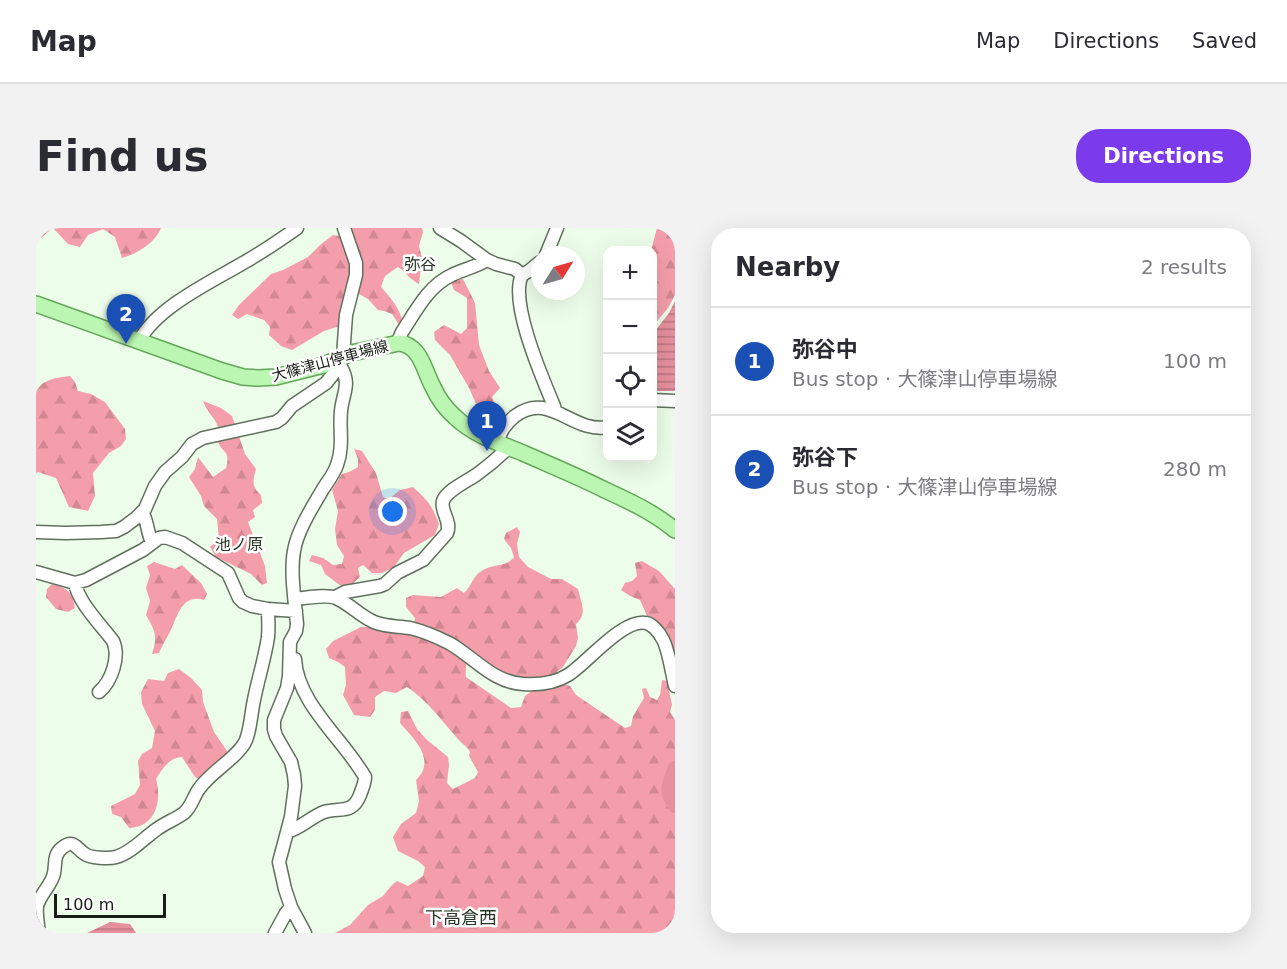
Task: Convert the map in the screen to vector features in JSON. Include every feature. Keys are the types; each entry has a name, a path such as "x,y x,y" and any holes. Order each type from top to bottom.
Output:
{"main road":[{"name":"大篠津山停車場線","path":"36,304 243,377 276,377 340,361 358,351 405,343 417,352 441,402 456,418 480,436 639,505 675,530"}],"street":[{"path":"139,340 144,332 183,298 297,228"},
{"path":"36,532 101,532 116,531 124,527 142,512 160,478 192,444 203,438 276,422 292,406 326,383 340,361 346,315 356,275 356,263 344,228"},
{"path":"440,228 487,260 522,274"},
{"path":"550,246 557,228"},
{"path":"399,343 402,332 432,288 451,275 487,260"},
{"path":"531,269 522,274 518,287 520,309 540,374 555,410"},
{"path":"286,832 326,812 353,807 365,782 360,768 330,731 309,699 298,679 295,660 294,550 297,537 339,462 342,440 341,411 347,386 340,361"},
{"path":"657,400 675,401"},
{"path":"335,597 345,592 380,586 397,573 423,560 449,528 442,503 445,497 477,474 503,445 499,435 507,423 526,410 534,407 555,410 582,425 592,428 603,427"},
{"path":"142,512 153,542"},
{"path":"36,572 75,583 91,578 159,538 165,537 182,543 228,573 239,598 252,606 268,609 295,605 327,596 335,597 374,622 389,627 413,629 445,641 458,648 487,671 515,684 546,683 565,677 613,636 638,623 647,623 654,627 663,638 675,686"},
{"path":"75,583 83,601 116,647 107,684 99,692"},
{"path":"39,933 37,906 55,872 56,856 59,850 70,844 75,845 86,856 104,858 117,857 129,851 159,827 183,814 205,782 245,742 268,636 268,609"},
{"path":"296,631 290,642 289,676 274,720 274,729 291,762 295,786 291,817 279,862 291,907 305,933"},
{"path":"275,933 291,907"}],"green space":[{"path":"36,228 53,228 36,242"},
{"path":"53,228 161,228 145,247 122,258 115,237 103,229 88,235 80,247 68,244"},
{"path":"348,228 422,228 419,246 422,258 419,284 398,267 385,276 381,287 398,310 402,319 399,325 392,314 378,310 368,299 359,294 352,296 340,326 324,331 292,350 281,346 269,335 270,327 264,320 247,314 238,319 232,315 239,305 271,274 308,257 333,235 345,237"},
{"path":"657,228 675,228 675,295 657,321 657,246 652,246"},
{"path":"463,279 475,303 479,345 489,371 500,388 492,397 496,407 475,417 469,414 476,404 469,388 450,355 435,340 434,332 444,325 461,334 467,328 467,298 454,290 451,282"},
{"path":"70,376 78,391 91,394 105,402 125,429 126,439 121,446 109,453 93,473 95,496 88,511 69,507 56,478 36,473 36,393 45,382"},
{"path":"203,401 221,408 232,416 245,454 256,469 254,483 261,495 262,503 253,510 255,517 248,522 265,566 267,583 262,585 251,574 216,557 210,547 219,539 217,519 204,506 201,496 189,477 195,469 198,457 213,477 226,468 227,455 218,442 217,423"},
{"path":"354,449 362,451 376,473 383,497 389,499 400,490 413,487 429,504 439,524 435,535 404,553 394,567 382,573 372,573 363,565 358,568 360,577 352,584 341,586 325,574 321,565 309,561 312,555 323,558 333,565 342,564 344,556 337,545 335,529 338,511 332,490 342,474 358,467"},
{"path":"517,527 520,532 517,544 519,557 528,567 551,579 562,579 578,589 583,612 576,624 578,638 576,646 563,667 554,674 539,680 496,674 466,659 466,677 511,708 521,707 525,696 533,690 561,683 570,686 576,695 625,728 631,726 633,716 644,698 642,689 646,688 650,697 657,700 662,680 667,681 672,705 670,712 675,720 675,762 668,778 667,796 675,811 675,933 335,933 350,925 368,905 383,896 397,881 408,886 423,876 425,867 398,851 393,837 401,824 416,813 419,801 416,780 424,765 424,757 417,743 400,723 401,712 408,711 417,729 448,757 447,783 453,789 475,778 478,772 467,748 428,705 407,687 396,693 384,691 375,697 375,710 370,717 354,715 343,695 346,685 345,667 329,658 326,649 333,641 361,627 414,625 415,618 406,607 406,598 413,595 441,597 457,588 464,593 479,572 508,562 514,557 504,539 506,533"},
{"path":"642,561 659,571 675,589 675,661 665,632 647,616 640,600 621,590 625,583 637,576 635,563"},
{"path":"154,562 175,569 182,565 201,583 207,594 204,600 190,600 185,603 159,653 152,654 155,638 146,615 150,601 146,588 150,575 147,566"},
{"path":"52,584 68,592 73,598 75,608 68,612 56,609 46,597 47,589"},
{"path":"179,669 202,690 203,702 214,732 227,751 225,759 202,781 195,777 182,757 170,761 156,779 157,804 151,818 138,827 129,828 121,817 112,814 111,806 135,794 140,785 138,761 142,754 152,748 155,731 142,704 141,692 148,679 164,681 168,673"}],"shaded area":[{"path":"675,301 675,391 657,391 657,328"},
{"path":"110,922 130,924 136,933 87,933"}],"waterway":[{"path":"675,768 669,787 675,806"}],"place":[{"name":"弥谷下","path":"126,344"},
{"name":"弥谷中","path":"487,451"}],"district":[{"name":"弥谷","path":"420,264"},
{"name":"池ノ原","path":"239,544"},
{"name":"下高倉西","path":"461,917"}]}
